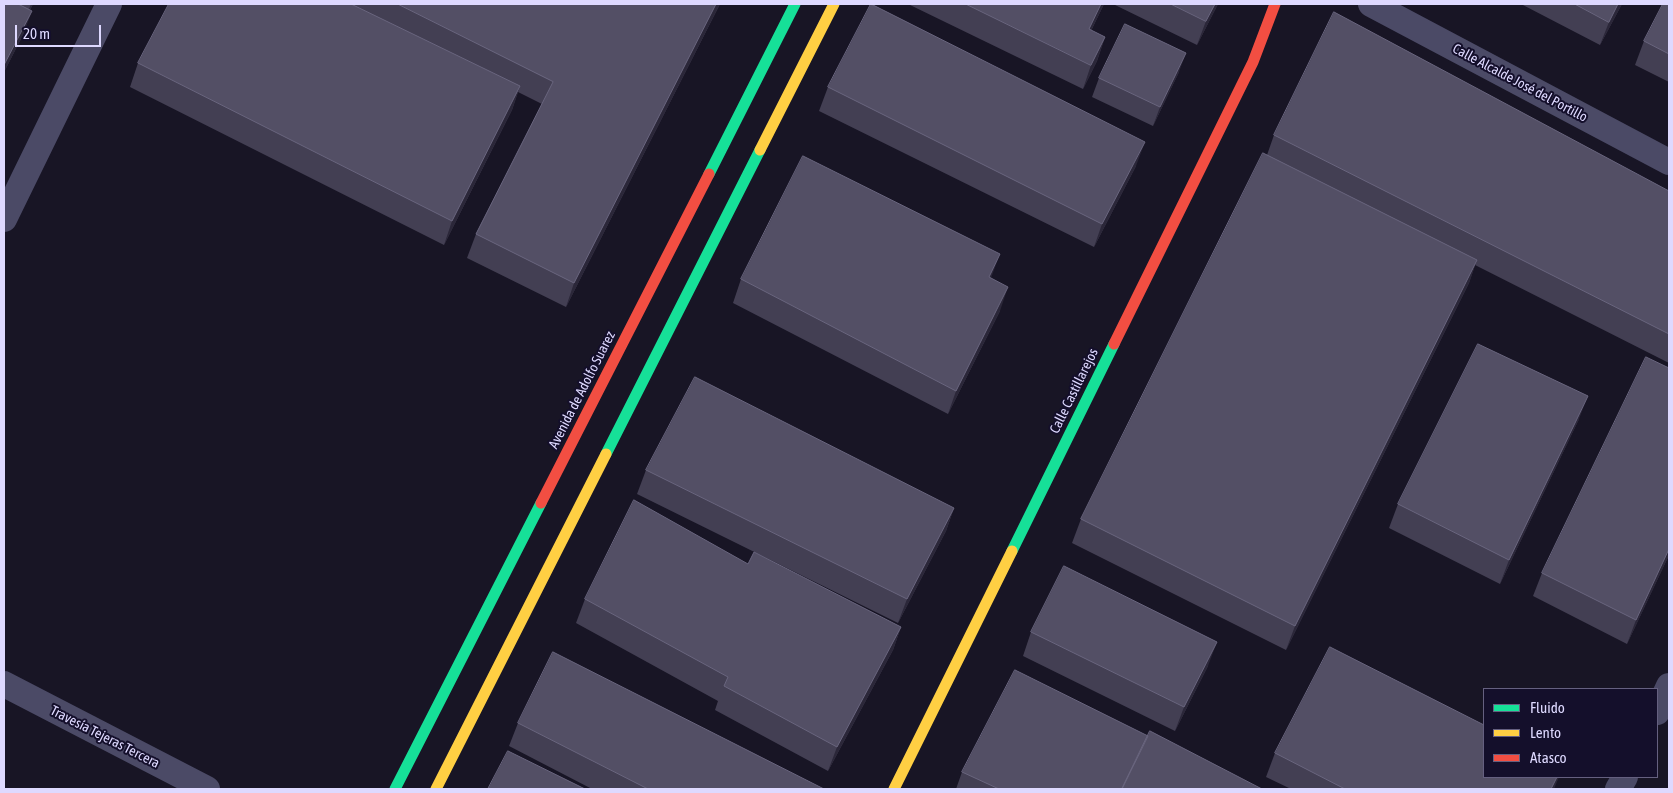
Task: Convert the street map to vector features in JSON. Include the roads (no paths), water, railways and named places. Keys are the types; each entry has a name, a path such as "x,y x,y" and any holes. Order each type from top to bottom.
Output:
{"main road":[{"name":"Avenida de Adolfo Suarez","path":"395,789 795,4"},
{"path":"436,789 834,4"},
{"name":"Calle Castillarejos","path":"894,789 1253,62 1275,4"}],"street":[{"path":"4,219 109,4"},
{"name":"Calle Alcalde José del Portillo","path":"1372,4 1669,162"},
{"name":"Travesía Tejeras Tercera","path":"4,684 207,789"},
{"path":"1658,710 1669,686"},
{"path":"1618,789 1624,778"}]}
